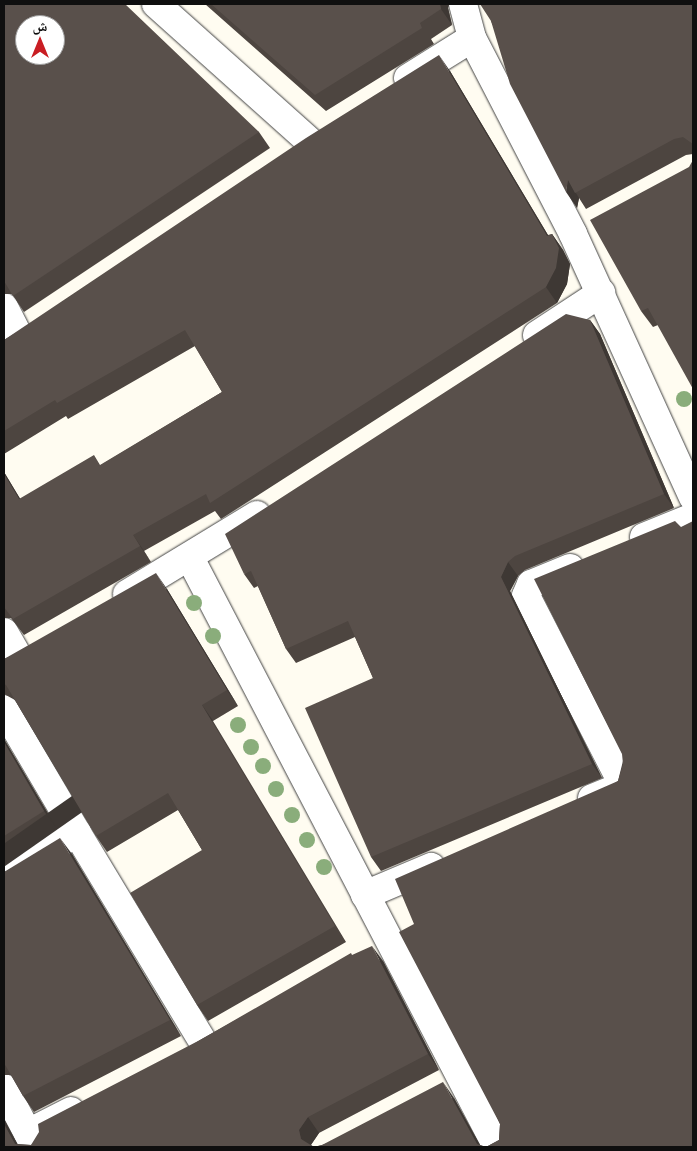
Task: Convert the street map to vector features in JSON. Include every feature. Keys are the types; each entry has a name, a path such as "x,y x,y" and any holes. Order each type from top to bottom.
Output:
{"street":[{"path":"156,4 309,141"},
{"path":"463,4 472,38 573,234 693,497"},
{"path":"390,89 472,38"},
{"path":"284,157 333,125"},
{"path":"573,234 599,220"},
{"path":"517,347 600,293"},
{"path":"4,307 11,339 43,318"},
{"path":"104,607 190,558 282,499"},
{"path":"621,547 693,517"},
{"path":"190,558 497,1147"},
{"path":"571,807 617,788 619,777 526,592 532,584 594,558"},
{"path":"4,632 11,660 44,641"},
{"path":"4,709 203,1042"},
{"path":"4,876 78,833"},
{"path":"365,895 455,857"},
{"path":"362,951 387,936"},
{"path":"177,1055 228,1027"},
{"path":"435,1090 460,1077"},
{"path":"4,1088 32,1140 89,1101"}],"building":[{"path":"4,4 125,4 259,132 13,296 4,281"},
{"path":"211,4 440,4 441,9 420,23 422,28 315,95"},
{"path":"480,4 693,4 693,144 683,137 674,139 575,193 568,180 566,192 510,84 491,21"},
{"path":"439,55 547,236 552,234 559,248 556,268 546,287 210,503 206,494 133,535 140,546 13,619 4,607 4,474 19,499 94,455 100,465 222,392 185,330 57,403 55,400 4,431 4,340 306,138"},
{"path":"693,160 693,389 648,308 641,311 590,220 689,167"},
{"path":"566,314 590,320 664,494 515,556 508,562 501,577 592,764 371,857 305,708 373,678 348,621 286,649 251,571 244,574 225,534"},
{"path":"675,521 681,527 693,521 693,1147 486,1147 499,1140 500,1124 399,932 414,924 395,879 618,781 623,764 622,754 534,579"},
{"path":"156,573 227,690 202,705 335,926 197,1005 130,893 202,850 168,793 96,836 4,684 4,659"},
{"path":"4,742 44,811 4,836"},
{"path":"60,838 170,1020 23,1096 4,1063 4,872"},
{"path":"372,946 428,1054 308,1117 299,1130 301,1139 314,1147 4,1147 4,1124 15,1144 31,1145 39,1132 38,1124 200,1040 351,953 352,955"},
{"path":"443,1082 477,1144 486,1147 314,1147 322,1145"}]}
